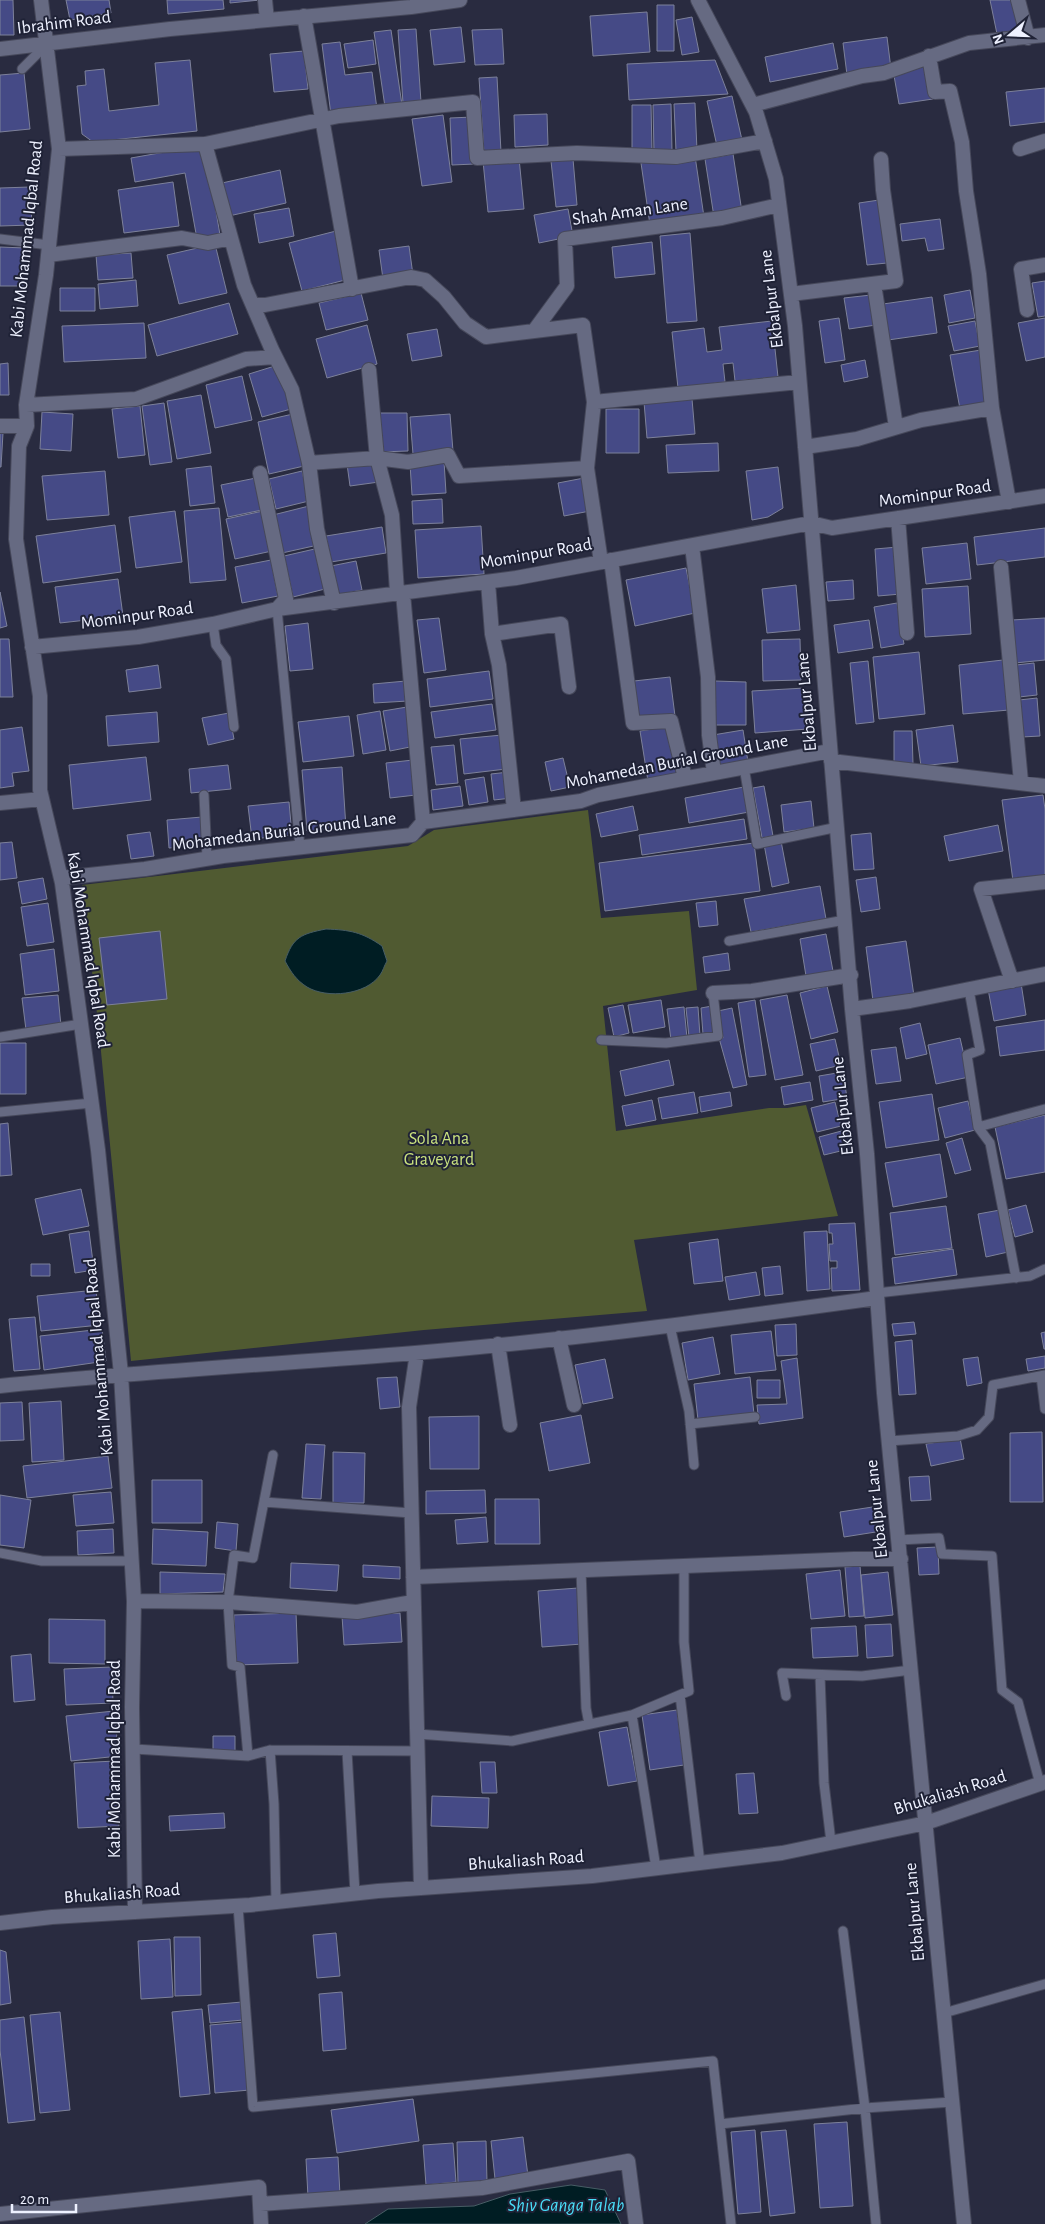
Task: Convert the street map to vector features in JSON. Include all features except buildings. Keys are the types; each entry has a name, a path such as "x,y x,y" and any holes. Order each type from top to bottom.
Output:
{"street":[{"name":"Kabi Mohammad Iqbal Road","path":"41,0 48,44 59,149 49,250 26,404 27,426 19,446 16,539 40,696 40,790 61,878 92,1103 121,1374 134,1601 132,1707 135,1912"},
{"path":"265,0 267,20"},
{"name":"Ibrahim Road","path":"0,49 304,16 360,6 460,0"},
{"name":"Ekbalpur Lane","path":"698,0 753,104 776,179 791,294 851,975 852,1008 867,1154 889,1441 964,2224"},
{"path":"1018,0 1028,38"},
{"path":"304,16 352,288"},
{"path":"753,104 862,76 884,73 969,43 1045,35"},
{"path":"929,56 935,92 950,91 962,142 966,191 979,274 992,408 1009,502"},
{"path":"59,149 205,144 339,116 473,102 478,158 577,153 676,156 764,141"},
{"path":"1020,149 1045,141"},
{"path":"205,144 244,285 275,357 292,390 309,463 317,529 334,603"},
{"path":"791,294 896,281 883,190 881,159"},
{"name":"Shah Aman Lane","path":"534,331 567,286 565,239 722,218 779,205"},
{"path":"49,250 182,238 208,243 231,238"},
{"path":"1027,310 1021,269 1045,265"},
{"path":"253,305 411,278 425,280 444,297 465,324 486,337 583,325 594,402 587,468 606,561 633,722 671,722 685,778"},
{"path":"874,284 896,427"},
{"path":"26,404 136,399 246,359 275,357"},
{"path":"368,370 377,458 392,515 422,822"},
{"path":"594,402 800,382"},
{"path":"805,447 857,439 921,420 992,408"},
{"path":"0,426 27,426"},
{"path":"309,463 377,458 408,462 448,455 459,476 587,468"},
{"path":"260,473 286,599 277,609"},
{"name":"Mominpur Road","path":"32,647 138,637 213,624 277,609 488,582 811,523 832,528 1045,496"},
{"path":"898,518 907,633"},
{"path":"692,546 707,668 708,735 714,773"},
{"path":"1001,567 1021,782"},
{"path":"488,582 492,634 499,666 514,810"},
{"path":"492,634 561,624 569,687"},
{"name":"Mohamedan Burial Ground Lane","path":"61,878 145,869 207,858 412,835 422,822 581,801 598,795 744,767 831,756 1045,786"},
{"path":"0,804 42,799"},
{"path":"1012,981 981,889 1045,882"},
{"path":"852,1008 969,990 1045,974"},
{"path":"713,993 752,992 851,975"},
{"path":"0,1386 121,1374 262,1366 417,1353 670,1326 877,1296"},
{"path":"559,1338 574,1406"},
{"path":"498,1344 510,1425"},
{"path":"417,1353 409,1407 421,1888"},
{"path":"413,1576 854,1559 900,1559"},
{"path":"134,1601 228,1602 358,1612 413,1602"},
{"name":"Bhukaliash Road","path":"0,1923 238,1906 355,1893 592,1876 782,1853 926,1823 1043,1783"},
{"path":"260,2204 482,2188 628,2161 636,2224"},
{"path":"0,2214 259,2187 261,2224"}],"lane":[{"path":"22,70 48,44"},
{"path":"0,239 49,250"},
{"path":"277,609 300,847"},
{"path":"213,624 216,645 226,659 234,727"},
{"path":"744,767 757,844 838,828"},
{"path":"204,795 207,858"},
{"path":"729,941 845,920"},
{"path":"969,990 980,1050 967,1056 978,1127 990,1143 1016,1278"},
{"path":"601,1040 666,1043 718,1036 713,993"},
{"path":"0,1037 81,1024"},
{"path":"0,1112 92,1103"},
{"path":"978,1127 1045,1109"},
{"path":"877,1296 1030,1276 1045,1269"},
{"path":"670,1326 689,1411 694,1465"},
{"path":"889,1441 958,1436 977,1430 989,1417 994,1385 1043,1376 1045,1409"},
{"path":"690,1424 755,1417"},
{"path":"248,1756 240,1667 232,1665 228,1602 234,1555 253,1558 273,1455"},
{"path":"264,1502 411,1513"},
{"path":"898,1540 939,1538 942,1554 992,1556 1002,1690 1018,1702 1043,1783"},
{"path":"0,1553 42,1561 131,1561"},
{"path":"417,1734 512,1741 632,1715 689,1692 684,1642 684,1566"},
{"path":"581,1570 586,1708 589,1724"},
{"path":"786,1696 782,1673 862,1676 911,1670"},
{"path":"820,1675 824,1783 831,1842"},
{"path":"680,1695 700,1863"},
{"path":"632,1715 656,1868"},
{"path":"134,1749 248,1756 270,1750 417,1751"},
{"path":"270,1750 274,1804 276,1902"},
{"path":"347,1750 355,1893"},
{"path":"238,1906 253,2107 713,2061 731,2224"},
{"path":"842,1931 865,2108 876,2224"},
{"path":"944,2013 1045,1984"},
{"path":"720,2124 865,2108 952,2102"}],"green space":[{"name":"Sola Ana Graveyard","path":"588,810 601,918 689,911 697,990 603,1006 616,1131 769,1108 806,1105 838,1216 634,1240 647,1311 424,1330 131,1361 99,1031 82,885 408,846 434,830"}],"water":[{"path":"326,929 356,933 382,946 387,961 374,982 356,991 335,994 315,991 297,979 285,961 291,947 304,935"},
{"name":"Shiv Ganga Talab","path":"571,2185 605,2190 621,2224 365,2224 388,2209 474,2206 510,2194"}]}
